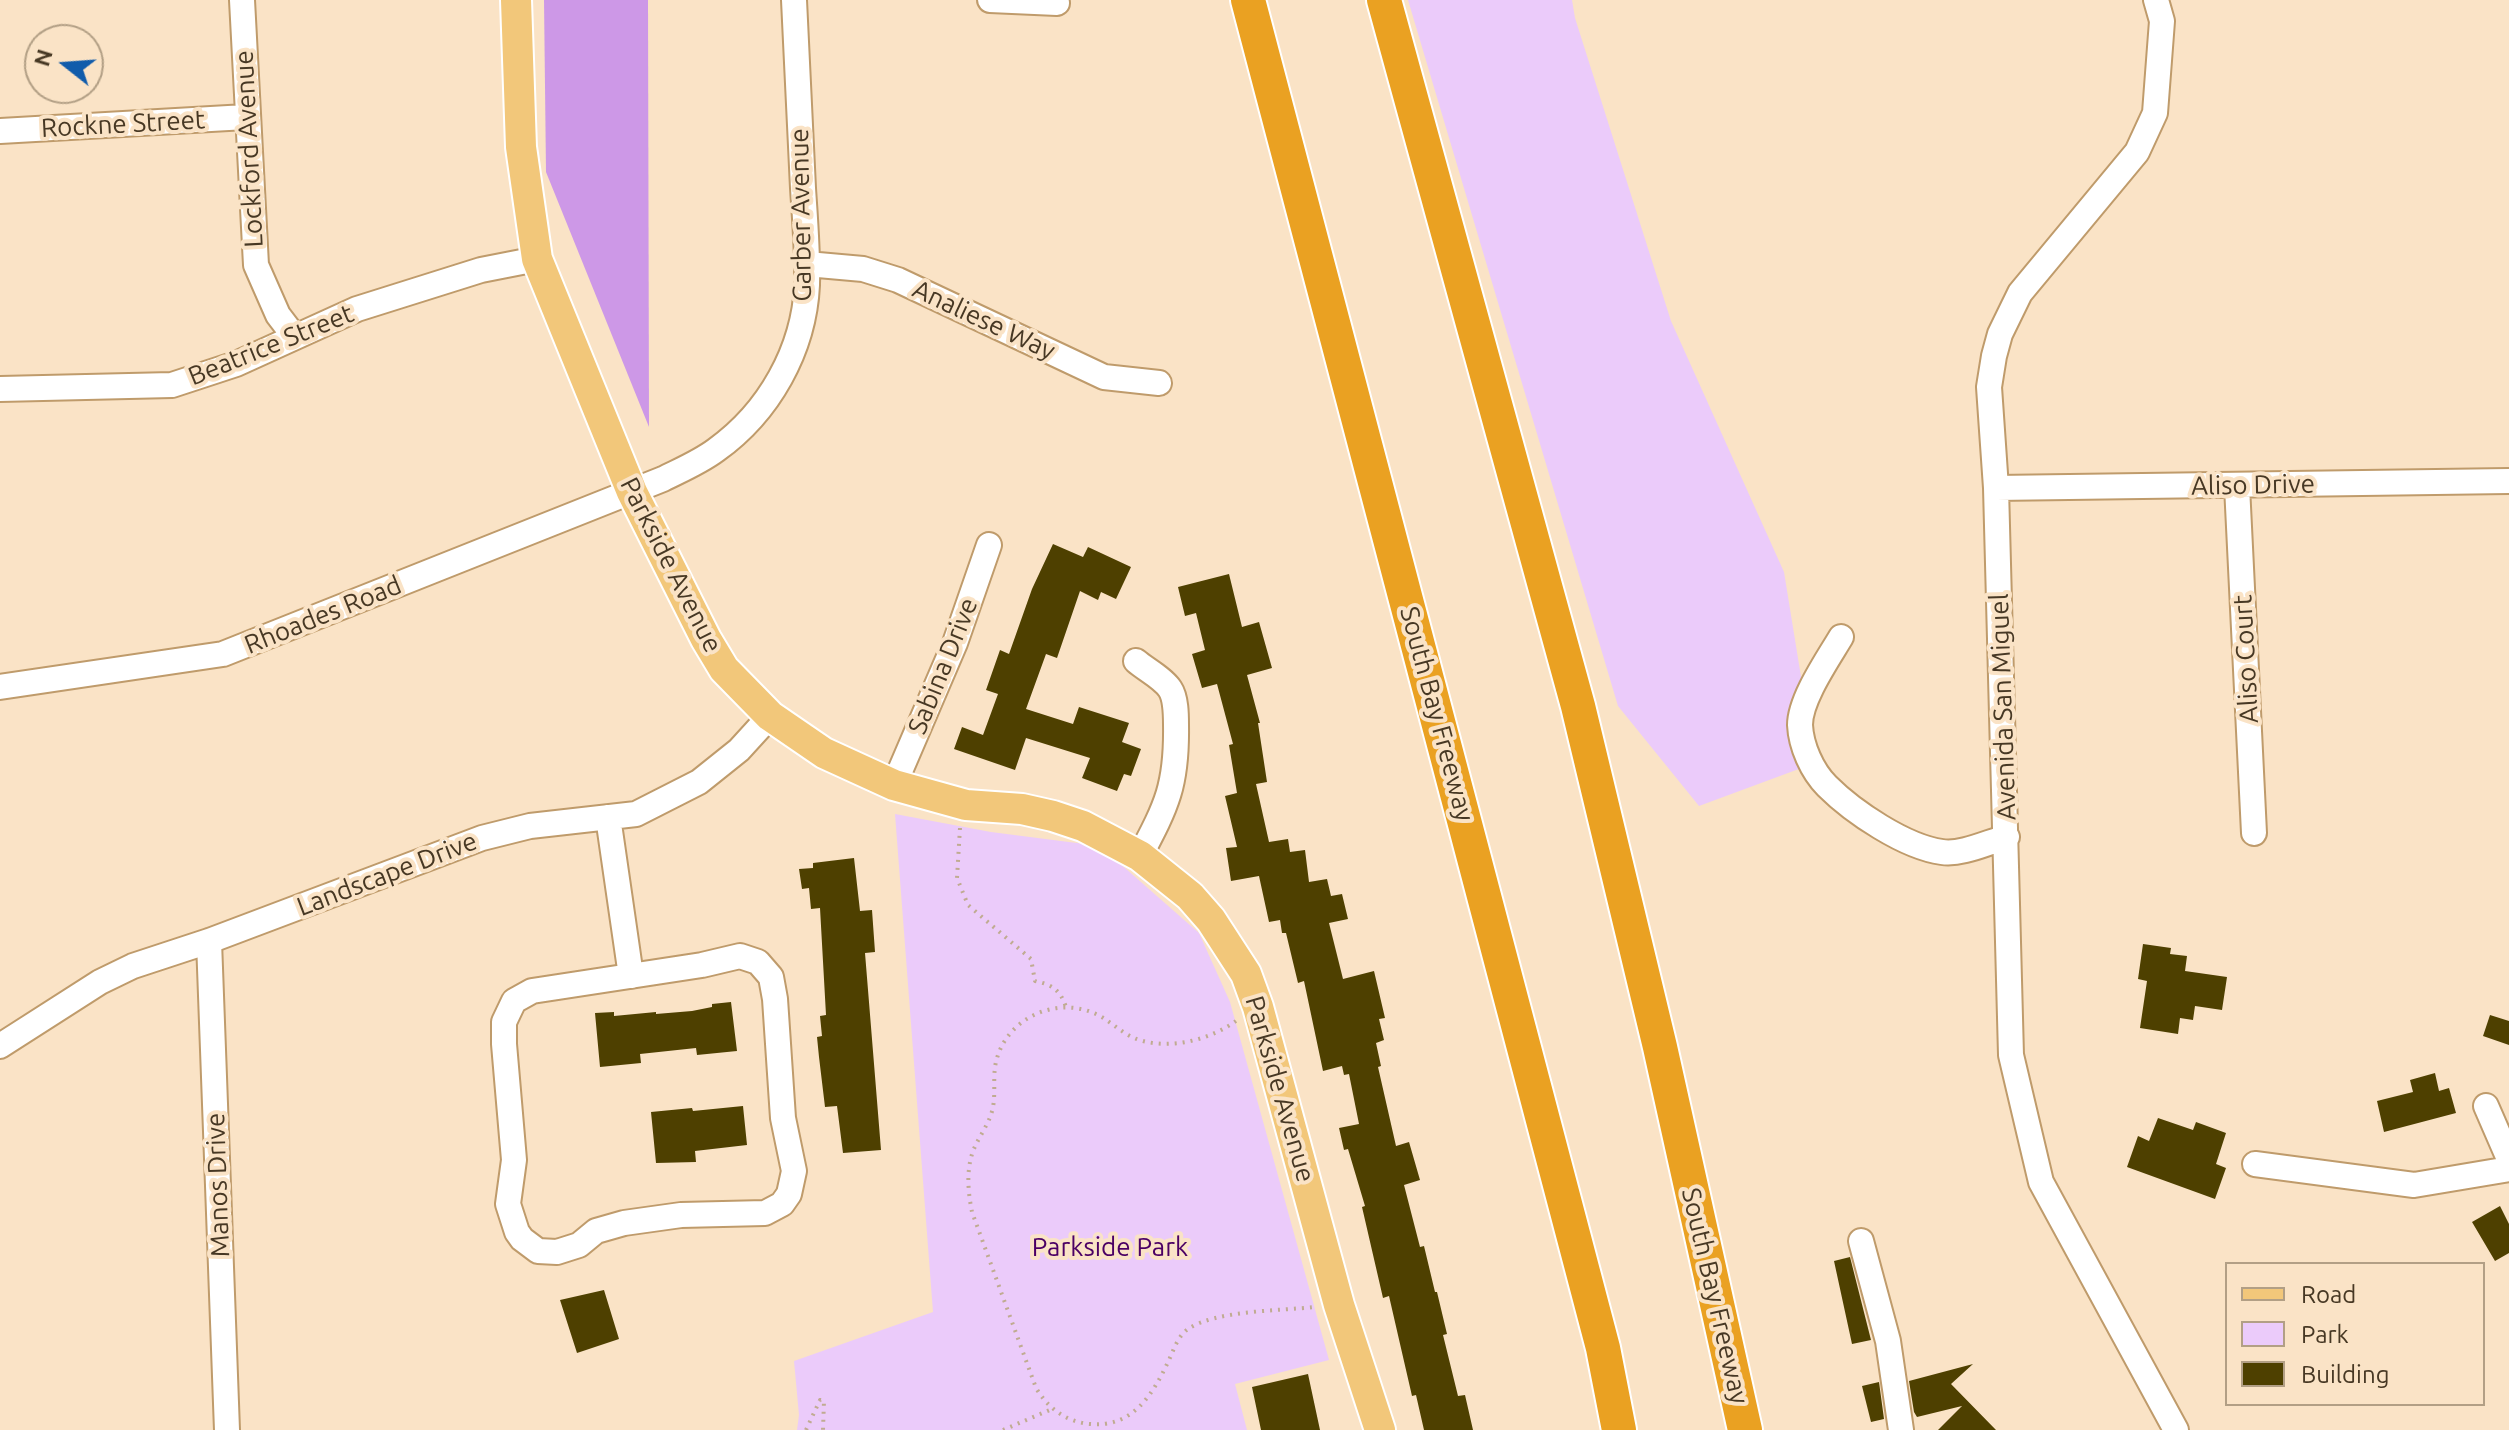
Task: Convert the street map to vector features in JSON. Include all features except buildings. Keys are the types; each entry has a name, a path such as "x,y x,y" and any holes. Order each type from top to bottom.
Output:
{"highway":[{"name":"South Bay Freeway","path":"1248,0 1595,1317 1619,1430"},
{"name":"South Bay Freeway","path":"1384,0 1578,706 1660,1047 1745,1430"}],"main road":[{"name":"Parkside Avenue","path":"516,0 521,147 537,259 632,492 718,659 770,716 824,753 894,785 966,805 1022,809 1083,826 1140,856 1182,889 1211,920 1246,974 1258,1007 1339,1305 1380,1430"}],"street":[{"name":"Lockford Avenue","path":"242,0 256,265 278,315 294,336"},
{"name":"Garber Avenue","path":"632,492 715,451 753,417 769,397 792,354 807,287 794,0"},
{"path":"990,0 1057,3"},
{"name":"Avenida San Miguel","path":"2156,0 2162,21 2155,113 2137,152 2020,293 2000,334 1989,387 1996,488 2011,1055 2041,1182 2176,1430"},
{"name":"Rockne Street","path":"0,131 246,117"},
{"name":"Beatrice Street","path":"0,389 172,385 236,364 357,309 481,270 537,259"},
{"name":"Analiese Way","path":"807,264 863,269 898,280 1104,377 1159,383"},
{"name":"Aliso Drive","path":"1996,488 2509,481"},
{"name":"Aliso Court","path":"2237,486 2254,833"},
{"name":"Rhoades Road","path":"0,687 223,654 632,492"},
{"name":"Sabina Drive","path":"894,785 955,643 989,545"},
{"path":"1841,637 1806,700 1800,722 1804,748 1825,785 1895,837 1920,847 1945,853 2007,837"},
{"path":"1136,661 1170,689 1176,712 1177,759 1165,810 1140,856"},
{"name":"Landscape Drive","path":"0,1046 100,982 133,966 209,941 494,834 530,826 636,814 699,782 739,750 770,716"},
{"path":"608,817 631,976"},
{"name":"Manos Drive","path":"209,941 227,1430"},
{"path":"740,956 758,962 771,977 783,1118 794,1171 793,1182 782,1204 765,1213 681,1215 624,1223 596,1231 568,1250 538,1251 517,1232 508,1204 514,1160 504,1022 514,1001 532,991 631,976 740,956"},
{"path":"2486,1106 2509,1159"},
{"path":"2255,1164 2414,1185 2509,1169"},
{"path":"1861,1241 1888,1341 1901,1430"}],"path":[{"path":"966,805 960,830 957,878 968,905 1031,959 1035,981 1049,984 1061,992 1066,1007"},
{"path":"1258,1007 1220,1032 1189,1041 1145,1042 1122,1034 1097,1014 1066,1007 1036,1014 1024,1021 1004,1041 994,1068 991,1116 973,1151 968,1192 972,1212 1036,1388 1052,1409 1089,1424 1116,1421 1140,1408 1149,1399 1177,1342 1184,1332 1200,1322 1237,1315 1339,1305"},
{"path":"806,1430 820,1400 824,1401 823,1430"},
{"path":"1003,1430 1052,1409"}],"green space":[{"path":"1408,0 1572,0 1575,18 1671,321 1784,572 1815,763 1699,806 1618,706"},
{"name":"Parkside Park","path":"895,814 991,832 1100,846 1199,933 1230,1002 1329,1360 1235,1384 1247,1430 797,1430 799,1415 794,1361 933,1312"}],"shaded area":[{"path":"544,0 648,0 649,427 546,172"}]}
